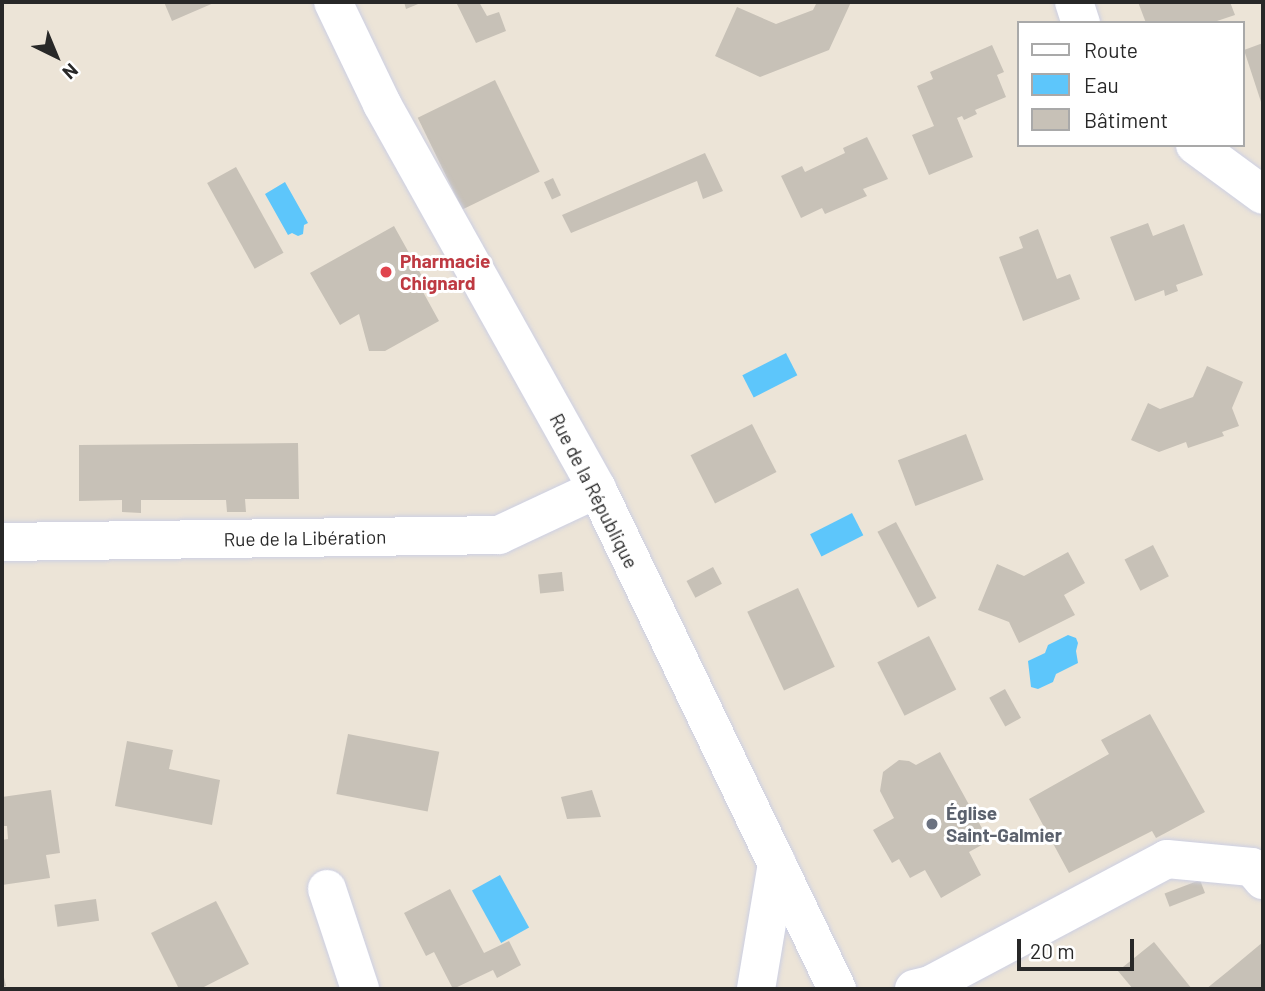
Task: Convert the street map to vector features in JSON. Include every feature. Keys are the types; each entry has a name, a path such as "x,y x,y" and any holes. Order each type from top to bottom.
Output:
{"street":[{"name":"Rue de la République","path":"333,2 382,104 597,489 837,989"},
{"path":"1074,2 1080,21"},
{"path":"1198,147 1263,195"},
{"name":"Rue de la Libération","path":"2,542 499,535 597,489"},
{"path":"923,988 1167,859 1260,871"},
{"path":"756,989 777,864"},
{"path":"327,889 360,989"}],"water":[{"path":"285,182 308,223 304,225 303,234 298,236 292,233 288,235 265,194"},
{"path":"786,353 797,375 754,398 742,375"},
{"path":"852,513 863,535 821,557 810,534"},
{"path":"1068,635 1076,638 1078,643 1078,663 1056,674 1053,682 1038,689 1031,687 1028,661 1045,653 1048,645"},
{"path":"500,875 529,927 501,943 472,891"}],"building":[{"path":"164,2 216,2 172,21"},
{"path":"404,2 423,2 406,9"},
{"path":"456,2 479,2 487,16 499,12 506,31 476,43"},
{"path":"817,2 851,2 829,50 760,77 715,56 737,7 776,24 813,10"},
{"path":"1138,2 1230,2 1235,15 1217,21 1145,21"},
{"path":"1263,43 1263,108 1244,50"},
{"path":"992,45 1004,72 997,75 1006,97 975,110 977,114 964,120 962,116 957,118 973,157 929,175 912,135 934,126 917,86 933,79 930,72"},
{"path":"495,80 540,172 462,209 418,118"},
{"path":"867,137 888,179 863,189 867,196 825,214 822,208 801,218 781,176 802,166 805,172 845,153 843,148"},
{"path":"705,153 723,191 703,199 697,181 571,233 562,215"},
{"path":"236,167 284,253 255,269 207,183"},
{"path":"553,178 561,195 552,199 544,182"},
{"path":"1148,223 1153,236 1184,224 1203,275 1176,285 1178,291 1165,296 1164,290 1135,301 1110,237"},
{"path":"394,226 423,278 417,281 439,321 385,351 369,351 359,314 340,325 310,273"},
{"path":"1038,229 1057,279 1070,274 1080,299 1023,321 999,257 1023,248 1019,237"},
{"path":"1207,366 1243,382 1232,408 1239,426 1222,432 1224,436 1188,448 1186,442 1159,452 1131,440 1148,403 1160,409 1193,397"},
{"path":"752,424 777,472 715,503 691,455"},
{"path":"966,434 984,480 915,506 898,460"},
{"path":"298,443 299,499 245,499 246,512 227,512 226,500 141,500 141,513 122,512 122,500 79,501 79,445"},
{"path":"896,522 936,598 918,608 877,532"},
{"path":"1153,545 1169,576 1140,591 1124,560"},
{"path":"1068,552 1085,583 1064,595 1075,615 1019,643 1009,622 978,610 997,564 1024,576"},
{"path":"713,567 722,584 695,598 687,581"},
{"path":"562,572 564,591 540,593 538,575"},
{"path":"798,588 835,667 784,691 747,612"},
{"path":"929,636 956,689 905,716 877,662"},
{"path":"1005,689 1021,718 1005,727 989,698"},
{"path":"1150,714 1205,812 1156,838 1152,831 1069,873 1029,799 1109,754 1101,740"},
{"path":"348,734 439,752 428,812 336,794"},
{"path":"127,741 173,750 169,769 220,780 212,825 115,806"},
{"name":"Église Saint-Galmier","path":"940,752 989,841 969,852 981,875 941,898 925,870 910,878 899,859 892,863 873,830 894,818 880,791 883,772 899,760 916,765"},
{"path":"51,790 60,853 46,855 50,878 2,885 2,840 8,839 7,826 3,826 2,797"},
{"path":"592,790 601,817 567,819 561,797"},
{"path":"1200,880 1205,893 1170,907 1165,894"},
{"path":"450,889 484,953 509,941 521,965 497,978 493,970 453,989 434,952 426,956 404,913"},
{"path":"96,899 99,921 57,927 54,905"},
{"path":"216,901 249,964 200,989 179,989 151,933"},
{"path":"1154,942 1192,989 1133,989 1118,971"},
{"path":"1263,942 1263,989 1206,989 1227,972"},
{"path":"2,969 6,986 2,987"}],"place":[{"name":"Pharmacie Chignard","path":"386,272"},
{"name":"Église Saint-Galmier","path":"932,824"}]}
